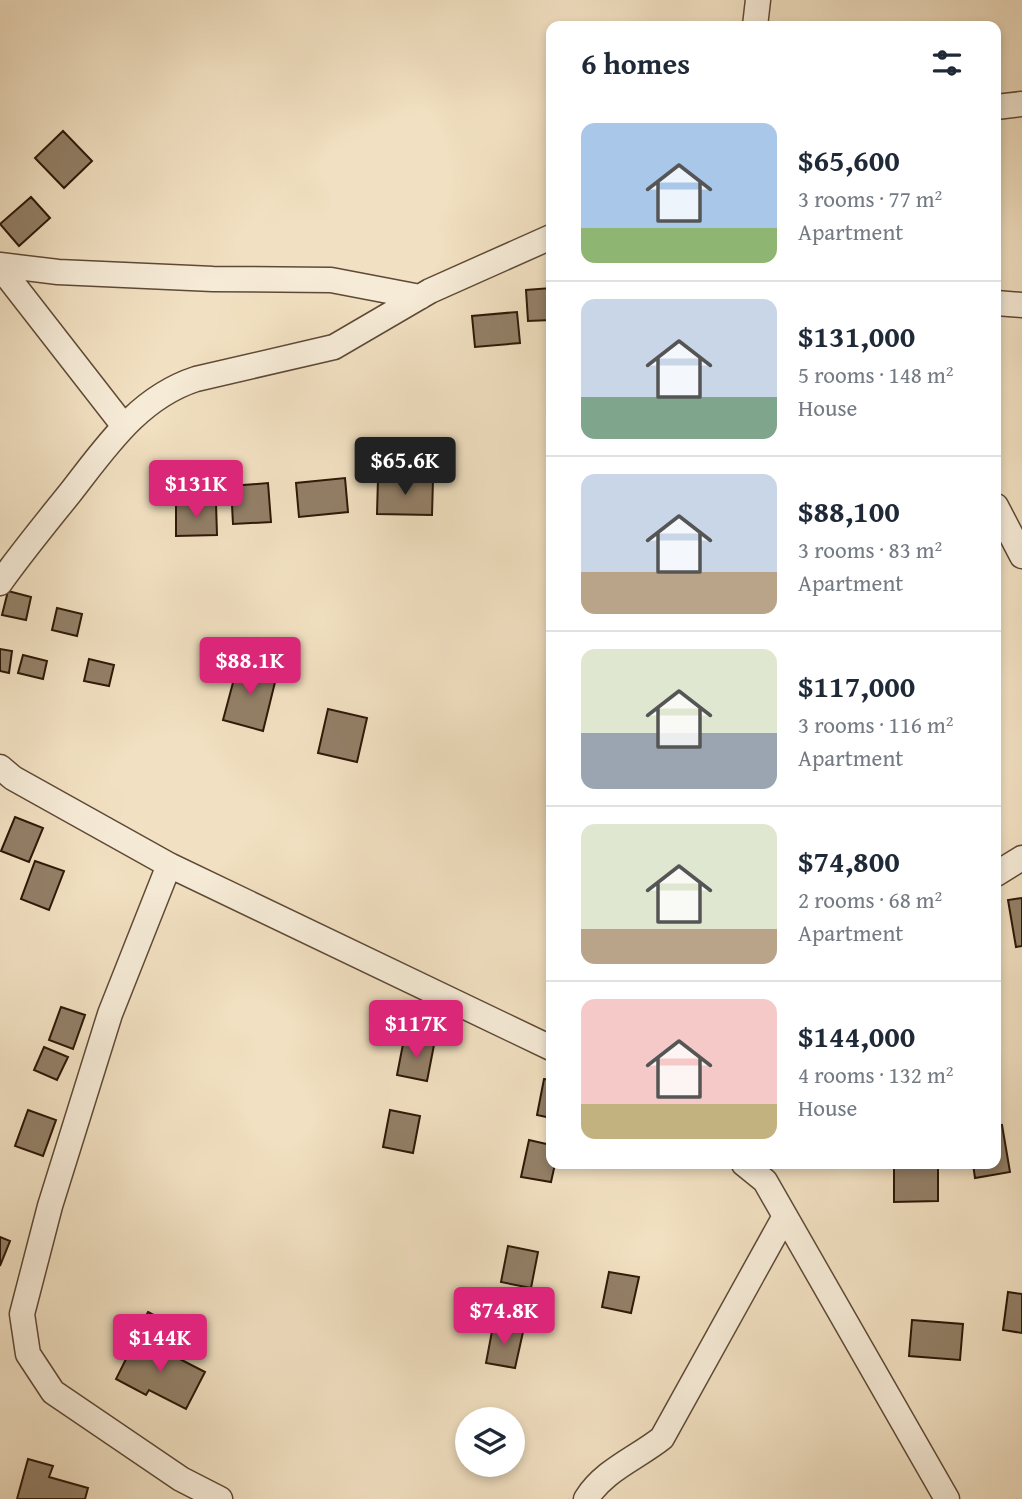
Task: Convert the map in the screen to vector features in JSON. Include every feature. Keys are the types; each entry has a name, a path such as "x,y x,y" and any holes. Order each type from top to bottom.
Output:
{"street":[{"path":"756,21 758,0"},
{"path":"1001,106 1022,104"},
{"path":"0,583 123,425 158,396 176,385 334,347 420,297 546,239"},
{"path":"0,266 58,272 213,279 331,280 420,297"},
{"path":"0,266 123,425"},
{"path":"1001,303 1022,305"},
{"path":"1001,516 1022,556"},
{"path":"0,767 13,778 169,865 546,1046"},
{"path":"1001,871 1022,858"},
{"path":"169,865 110,1014 50,1206 22,1314 29,1354 53,1392 181,1479 220,1499"},
{"path":"750,1169 765,1181 947,1499"},
{"path":"586,1499 592,1489 615,1469 662,1438 785,1216"}],"building":[{"path":"63,131 92,161 64,188 35,158"},
{"path":"31,197 50,218 19,246 0,224"},
{"path":"546,288 546,320 528,321 526,290"},
{"path":"517,312 520,343 475,347 472,316"},
{"path":"345,478 348,512 299,517 296,483"},
{"path":"378,478 433,480 432,515 377,514"},
{"path":"268,483 271,522 233,524 231,486"},
{"path":"216,503 217,535 176,536 176,504"},
{"path":"8,591 31,597 26,620 2,615"},
{"path":"57,608 82,614 77,636 52,630"},
{"path":"0,649 12,651 9,673 0,671"},
{"path":"23,655 47,661 43,679 18,673"},
{"path":"89,659 114,665 109,686 84,681"},
{"path":"238,664 277,674 263,731 223,720"},
{"path":"328,709 367,718 357,762 318,753"},
{"path":"15,817 43,828 29,862 1,851"},
{"path":"35,861 64,871 49,910 21,899"},
{"path":"1022,898 1022,946 1016,947 1008,900"},
{"path":"61,1007 85,1015 73,1049 49,1040"},
{"path":"404,1039 434,1045 427,1081 397,1075"},
{"path":"44,1047 68,1057 57,1080 34,1070"},
{"path":"544,1079 546,1079 546,1117 537,1115"},
{"path":"28,1110 56,1120 43,1156 15,1146"},
{"path":"390,1110 420,1116 413,1153 383,1147"},
{"path":"1001,1125 1010,1172 975,1178 974,1169 1001,1169"},
{"path":"529,1140 546,1144 546,1169 554,1169 551,1182 521,1177"},
{"path":"894,1169 938,1169 938,1201 894,1202"},
{"path":"0,1237 10,1241 0,1266"},
{"path":"508,1246 538,1252 531,1288 501,1282"},
{"path":"609,1272 639,1277 631,1313 602,1307"},
{"path":"1008,1292 1022,1294 1022,1333 1003,1330"},
{"path":"148,1312 185,1332 176,1349 139,1329"},
{"path":"912,1320 963,1324 960,1360 909,1356"},
{"path":"493,1326 523,1332 515,1368 486,1363"},
{"path":"137,1337 205,1372 186,1409 149,1390 146,1395 116,1379"},
{"path":"28,1459 53,1466 49,1477 88,1488 85,1499 17,1499"}]}
